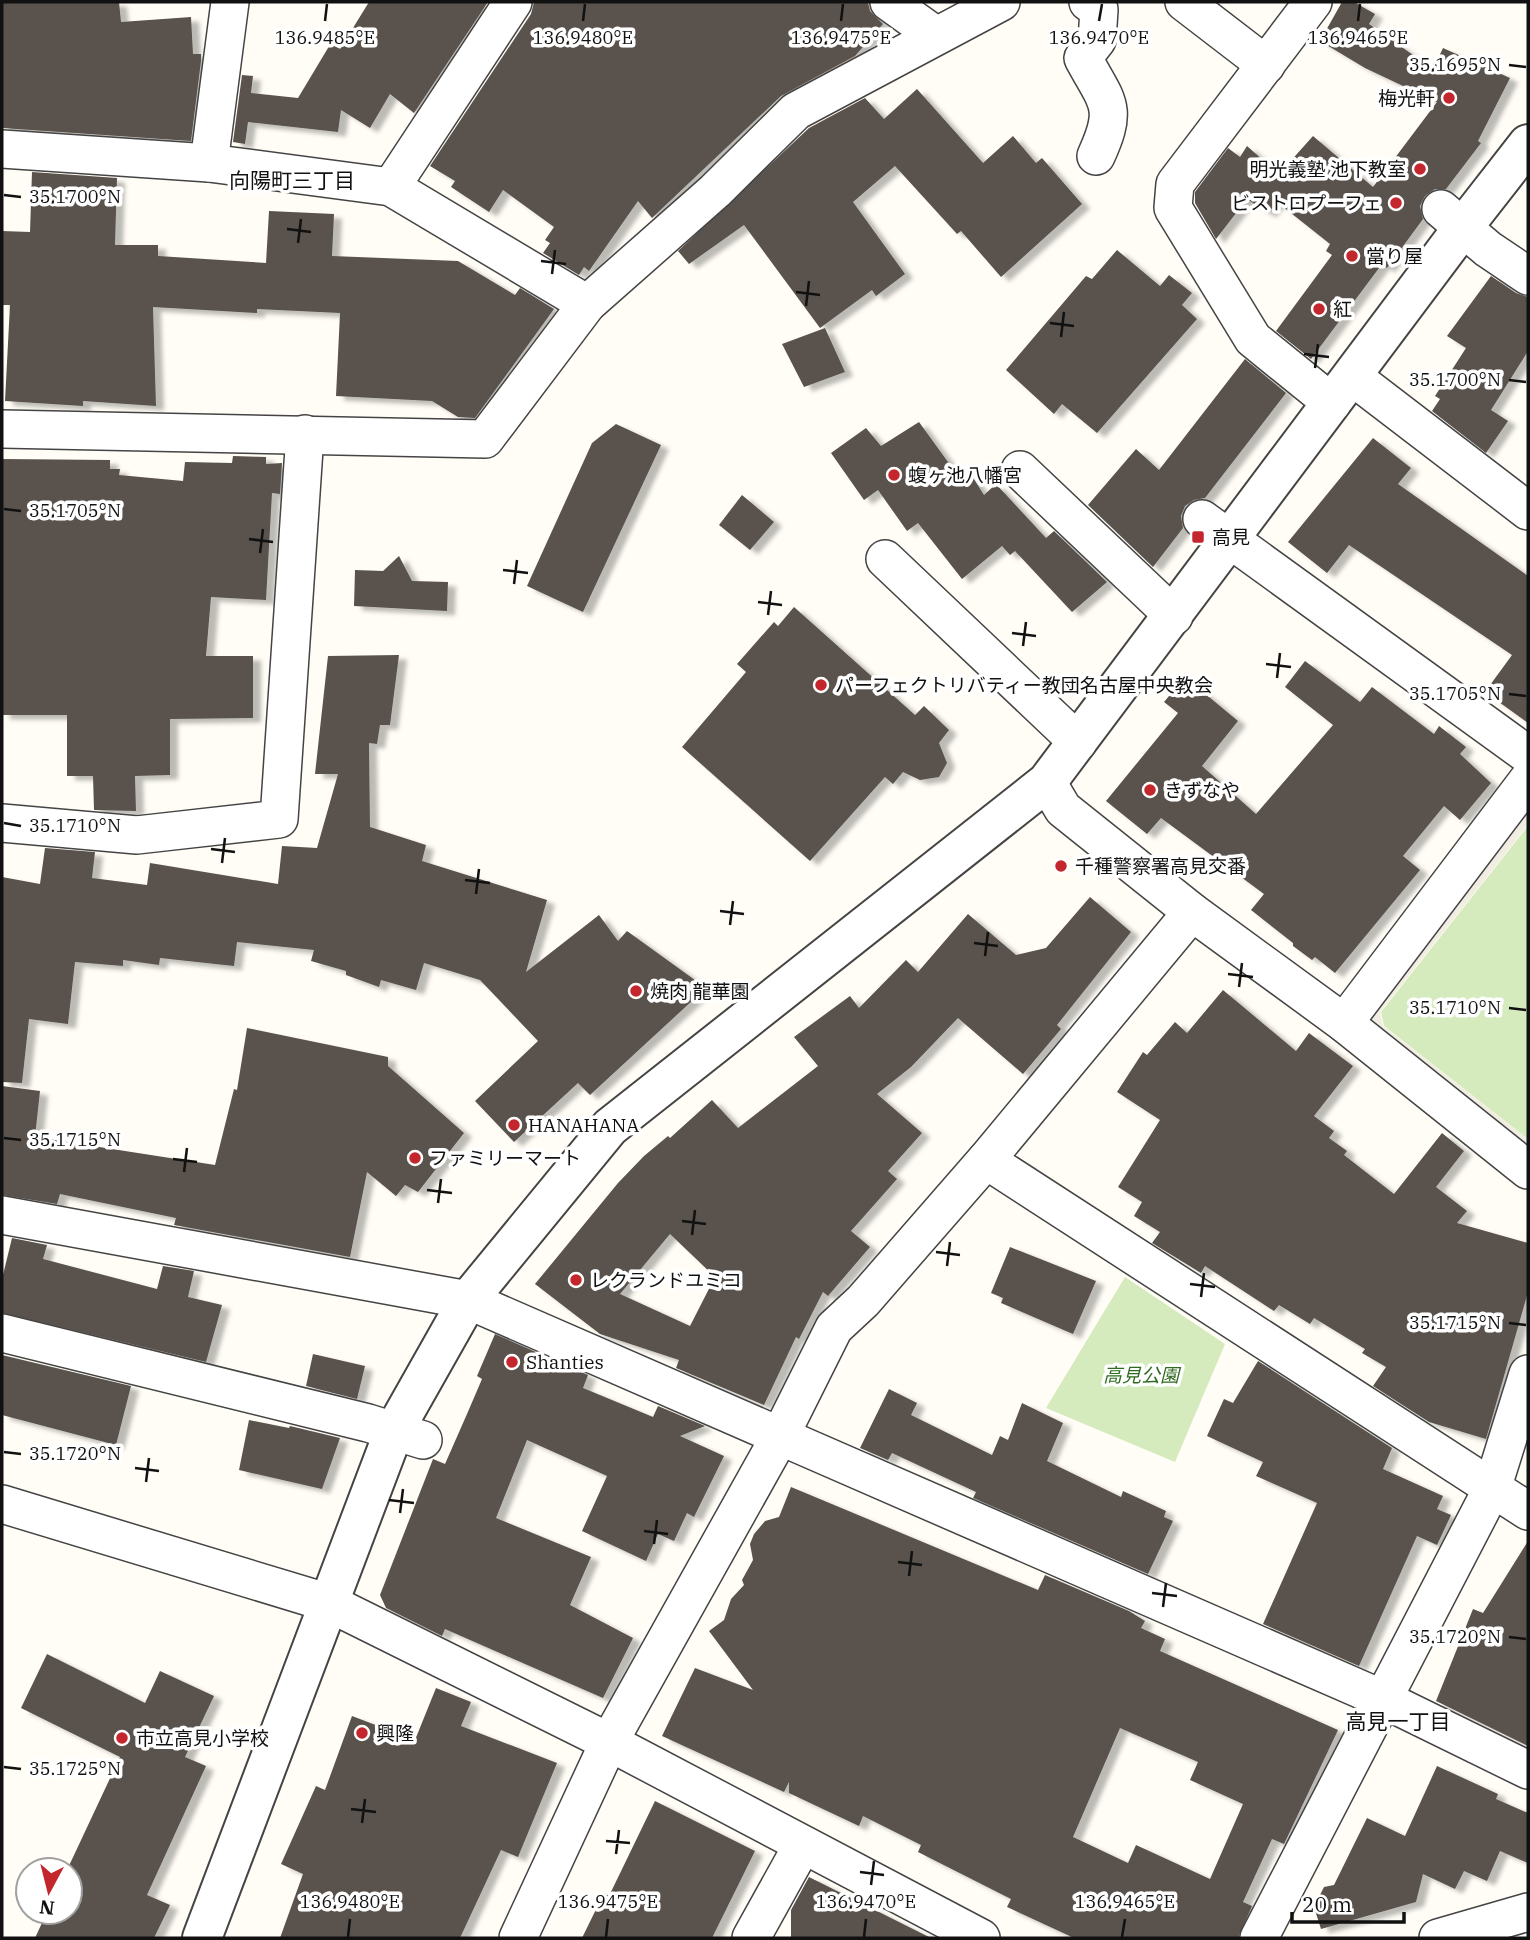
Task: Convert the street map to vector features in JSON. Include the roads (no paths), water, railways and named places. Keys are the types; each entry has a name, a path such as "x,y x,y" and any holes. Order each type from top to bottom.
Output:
{"street":[{"path":"209,163 230,2"},
{"path":"391,187 513,2"},
{"path":"889,2 934,35"},
{"path":"2,429 305,433 485,439 587,304 715,191 796,111 934,35 1001,2"},
{"path":"1088,2 1099,10 1097,40 1083,58 1110,108 1107,131 1096,156"},
{"path":"1184,2 1266,65"},
{"path":"1313,2 1175,184 1172,208 1253,339 1343,390 1528,511"},
{"path":"202,1938 329,1603 408,1436 468,1300 610,1127 1047,782 1174,616 1217,529 1343,390 1453,217 1528,144"},
{"path":"2,149 209,163 391,187 587,304"},
{"path":"1453,217 1488,249 1528,276"},
{"path":"2,823 137,835 279,819 305,433"},
{"path":"1020,470 1174,616"},
{"path":"1217,529 1528,755"},
{"path":"885,559 1078,742"},
{"path":"1344,1023 1528,780"},
{"path":"1047,782 1063,809 1192,912 1344,1023 1528,1170"},
{"path":"518,1938 609,1742 779,1438 834,1328 863,1301 986,1160 1192,912"},
{"path":"986,1160 1528,1511"},
{"path":"2,1215 468,1300 779,1438 1385,1700 1528,1770"},
{"path":"2,1333 408,1436"},
{"path":"1259,1938 1385,1700 1492,1489 1528,1374"},
{"path":"2,1504 329,1603 609,1742 981,1938"},
{"path":"751,1938 802,1846"},
{"path":"1438,1938 1528,1912"}],"place":[{"name":"梅光軒","path":"1449,98"},
{"name":"明光義塾 池下教室","path":"1420,169"},
{"name":"ビストロプーフェ","path":"1396,203"},
{"name":"當り屋","path":"1352,256"},
{"name":"紅","path":"1319,309"},
{"name":"蝮ヶ池八幡宮","path":"894,475"},
{"name":"高見","path":"1198,537"},
{"name":"パーフェクトリバティー教団名古屋中央教会","path":"821,685"},
{"name":"きずなや","path":"1150,790"},
{"name":"千種警察署高見交番","path":"1061,866"},
{"name":"焼肉 龍華園","path":"636,991"},
{"name":"HANAHANA","path":"514,1125"},
{"name":"ファミリーマート","path":"415,1158"},
{"name":"レクランドユミコ","path":"576,1280"},
{"name":"Shanties","path":"512,1362"},
{"name":"興隆","path":"362,1733"},
{"name":"市立高見小学校","path":"122,1738"}],"district":[{"name":"向陽町三丁目","path":"292,181"},
{"name":"高見一丁目","path":"1398,1722"}],"park label":[{"name":"高見公園","path":"1141,1375"}]}
